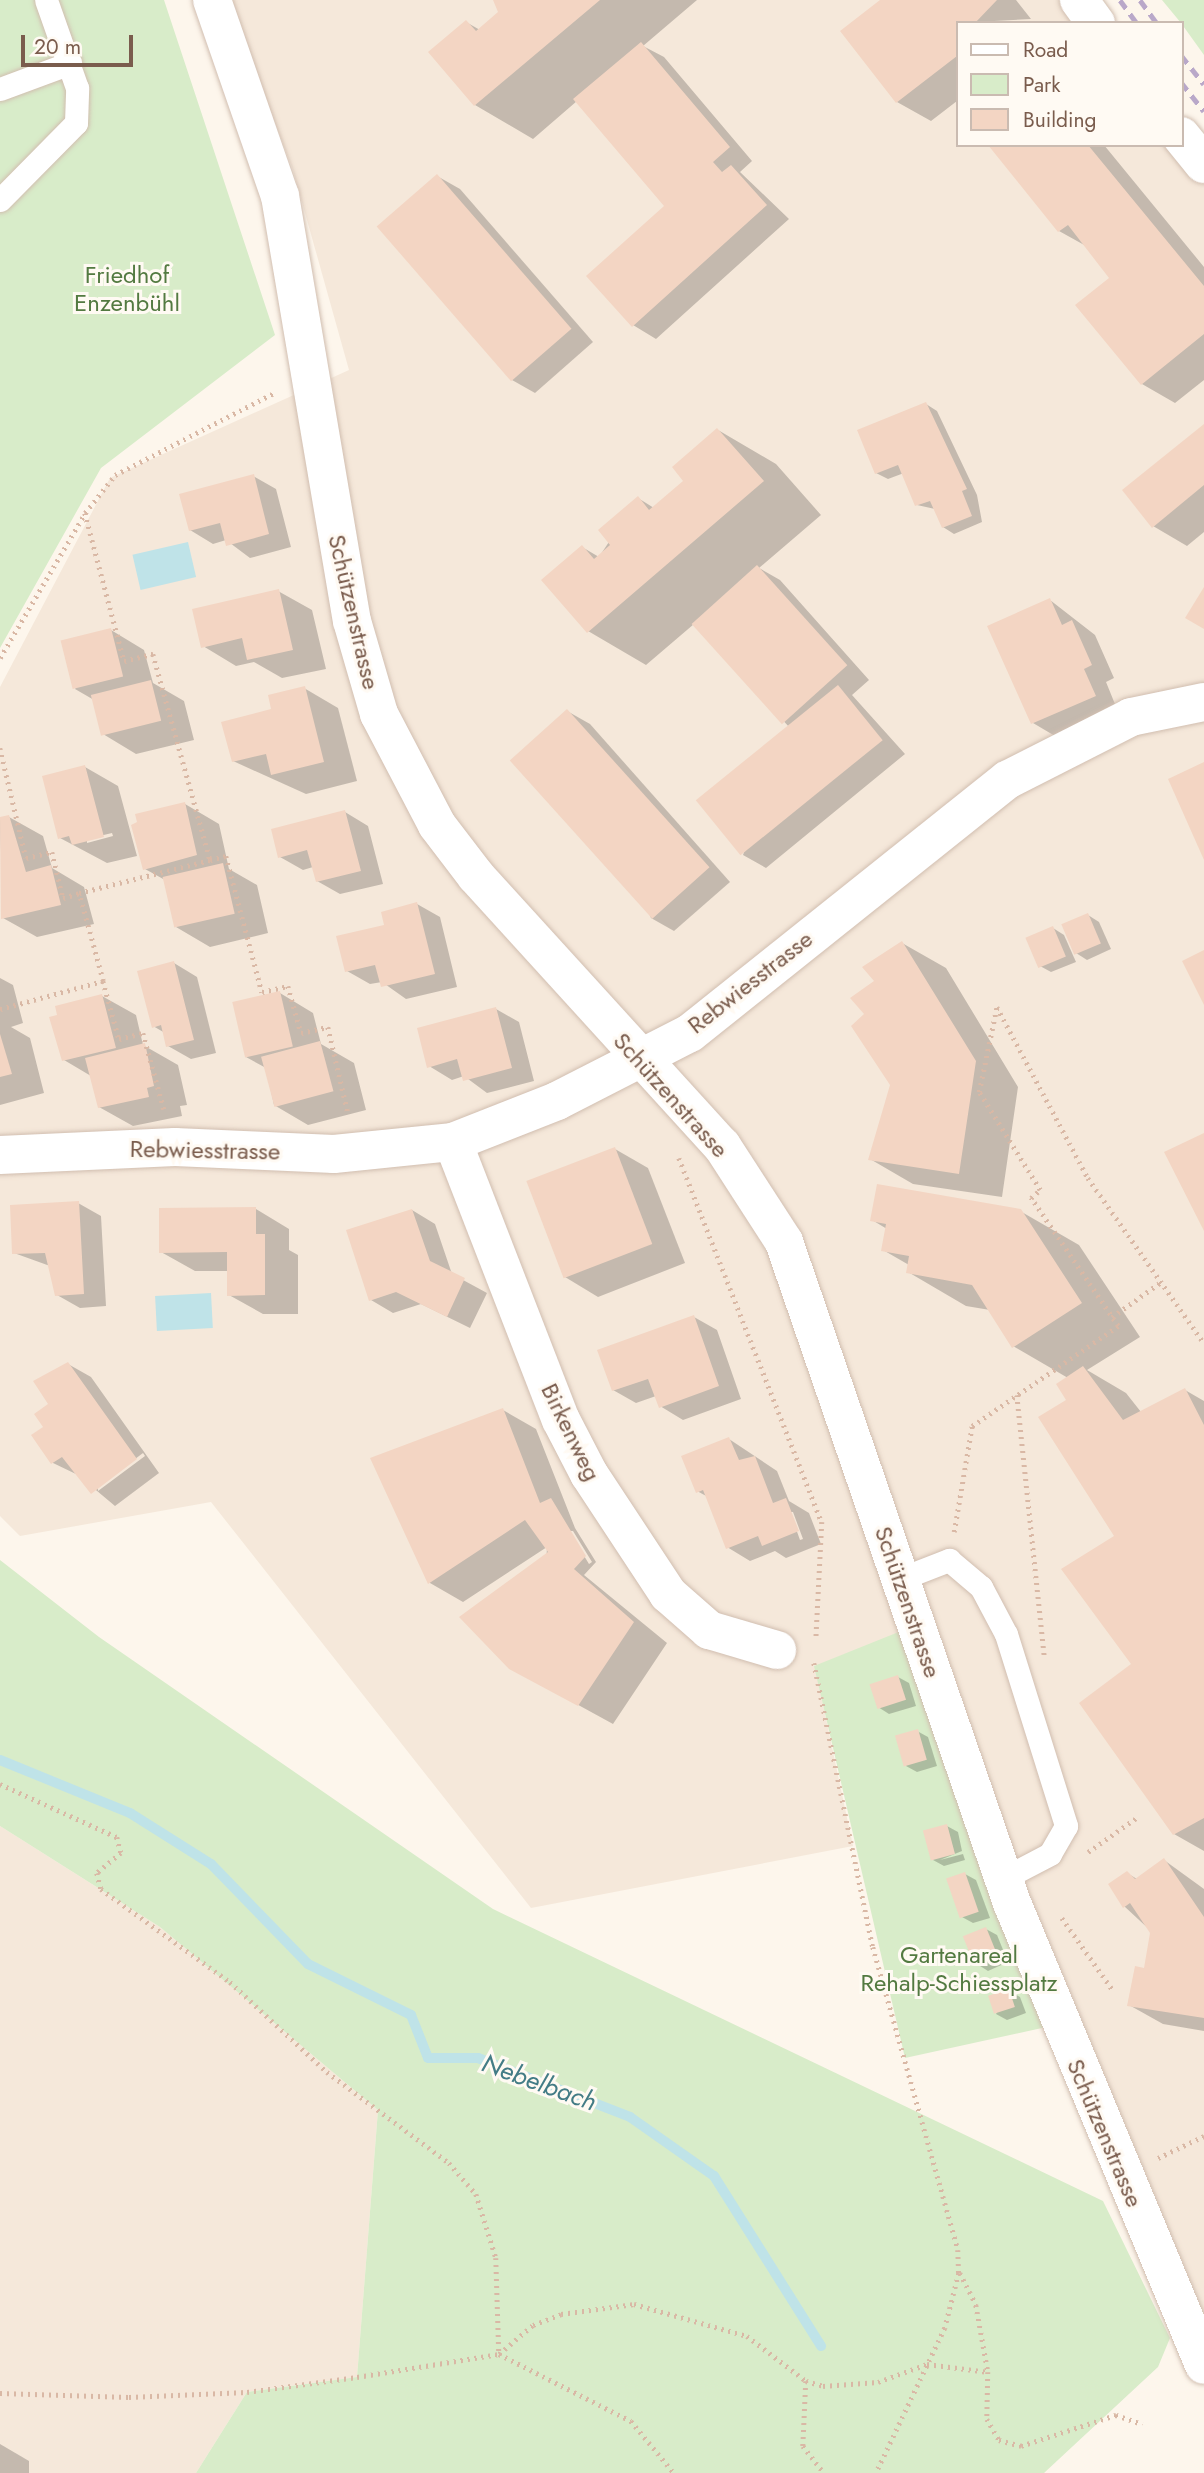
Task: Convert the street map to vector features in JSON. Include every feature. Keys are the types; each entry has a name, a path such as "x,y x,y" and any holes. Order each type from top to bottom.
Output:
{"street":[{"name":"Schützenstrasse","path":"212,0 280,196 314,374 352,621 384,726 437,825 476,876 722,1146 784,1242 1004,1878 1122,2175 1204,2365"},
{"path":"1079,0 1095,21"},
{"path":"1183,138 1204,164"},
{"name":"Rebwiesstrasse","path":"0,1155 175,1147 357,1152 453,1142 557,1101 638,1056 690,1033 912,852 1007,780 1131,717 1204,702"},
{"name":"Birkenweg","path":"453,1142 561,1420 589,1474 668,1594 709,1630 777,1650"}],"lane":[{"path":"0,200 76,123 71,63 46,0"},
{"path":"0,89 71,63"},
{"path":"900,1579 949,1560 981,1587 1019,1677 1066,1826 1050,1854 1004,1878"}],"path":[{"path":"0,658 85,513 115,475 314,374"},
{"path":"85,513 124,661 153,654 210,860"},
{"path":"0,748 26,858 52,852 63,898 226,856 262,992 288,986 301,1033 328,1027 357,1152"},
{"path":"79,893 119,1039 144,1033 175,1147"},
{"path":"0,1009 103,981"},
{"path":"949,1560 972,1426 1118,1326 1031,1198 1040,1191 979,1092 997,1006 1088,1178 1204,1343"},
{"path":"674,1147 822,1522 814,1666 873,1947 955,2232 960,2273 976,2305 988,2372 987,2419 1010,2445 1116,2415 1142,2424"},
{"path":"1112,1317 1161,1282"},
{"path":"1017,1395 1049,1657 1019,1677"},
{"path":"0,1784 117,1837 121,1853 100,1868 97,1884 160,1927 327,2072 449,2163 475,2194 496,2258 499,2354"},
{"path":"1055,1909 1112,1989"},
{"path":"1122,2175 1204,2136"},
{"path":"876,2473 927,2364 960,2273"},
{"path":"0,2393 130,2398 247,2392 499,2354 533,2325 561,2314 634,2304 747,2336 806,2381 858,2386 927,2364 988,2372"},
{"path":"499,2354 631,2421 674,2473"},
{"path":"806,2381 803,2446 824,2473"}],"shaded area":[{"path":"228,0 1079,0 1095,21 956,21 956,147 1183,147 1204,164 1204,2365 1060,2024 814,1662 853,1846 531,1908 211,1502 20,1536 0,1516 0,687 110,478 349,370 293,170"},
{"path":"0,1826 160,1927 378,2110 357,2377 247,2392 196,2473 0,2473"}],"green space":[{"name":"Friedhof Enzenbühl","path":"0,0 164,0 275,335 101,468 0,648"},
{"path":"1162,0 1204,0 1204,55 1183,26 1183,21 1179,21"},
{"path":"0,1560 99,1637 493,1909 1103,2201 1170,2338 1158,2367 1044,2473 196,2473 247,2392 357,2377 378,2110 160,1927 0,1826"},
{"name":"Gartenareal Rehalp-Schiessplatz","path":"916,1625 1060,2024 905,2058 814,1666"}],"water":[{"path":"188,542 196,577 141,590 132,555"},
{"path":"211,1293 213,1328 157,1331 155,1296"}],"building":[{"path":"493,0 600,0 474,106 428,52 466,20 476,31 498,12"},
{"path":"880,0 997,0 977,21 956,21 956,57 896,103 840,31"},
{"path":"641,42 730,147 713,162 722,172 731,165 767,205 632,327 586,276 664,206 573,99"},
{"path":"990,147 1090,147 1204,286 1204,334 1141,385 1075,305 1109,278 1068,225 1058,232"},
{"path":"437,174 571,329 511,381 377,226"},
{"path":"926,402 967,489 962,491 972,516 942,528 930,501 915,506 898,465 875,474 857,430"},
{"path":"1204,424 1204,485 1152,528 1122,490"},
{"path":"717,428 764,481 587,633 541,580 582,545 594,559 610,545 598,530 638,496 649,510 683,481 672,467"},
{"path":"254,474 269,534 226,546 220,523 189,531 179,494"},
{"path":"757,565 847,665 782,724 692,624"},
{"path":"1204,587 1204,629 1185,618"},
{"path":"279,589 293,650 247,660 242,638 201,648 192,609"},
{"path":"1050,598 1062,625 1072,620 1092,665 1084,669 1096,696 1031,724 987,626"},
{"path":"111,628 123,677 73,689 61,641"},
{"path":"151,680 161,721 101,736 91,695"},
{"path":"838,685 883,740 740,855 696,800"},
{"path":"305,686 324,762 271,775 266,754 232,762 221,722 271,709 268,695"},
{"path":"567,709 710,867 652,919 510,761"},
{"path":"1204,762 1204,860 1168,779"},
{"path":"85,765 104,837 72,845 69,836 58,839 42,776"},
{"path":"185,802 197,855 143,870 131,825 137,822 135,814"},
{"path":"345,810 361,871 316,882 307,850 278,858 271,829"},
{"path":"9,815 26,872 51,865 61,905 1,919 0,817"},
{"path":"223,863 235,914 174,928 163,877"},
{"path":"417,902 435,974 381,987 375,965 345,972 336,936 384,925 381,912"},
{"path":"1088,913 1101,943 1074,955 1061,924"},
{"path":"1053,926 1066,956 1038,968 1025,938"},
{"path":"902,941 976,1061 959,1174 868,1160 890,1085 851,1026 864,1014 850,998 874,981 862,967"},
{"path":"1204,950 1204,1005 1182,961"},
{"path":"174,961 194,1040 166,1047 161,1025 152,1028 137,971"},
{"path":"280,991 293,1047 245,1058 232,1002"},
{"path":"102,994 116,1048 62,1061 49,1017 57,1015 55,1006"},
{"path":"496,1007 512,1068 463,1081 457,1059 427,1068 417,1028"},
{"path":"0,1034 12,1074 0,1077"},
{"path":"320,1041 333,1091 275,1107 261,1057"},
{"path":"145,1043 154,1086 147,1088 149,1097 98,1108 85,1058"},
{"path":"1204,1133 1204,1231 1164,1152"},
{"path":"615,1147 652,1244 564,1278 526,1181"},
{"path":"877,1184 1021,1209 1082,1303 1012,1348 972,1285 906,1273 909,1256 881,1251 886,1224 870,1221"},
{"path":"79,1201 84,1294 55,1296 45,1253 12,1254 10,1205"},
{"path":"256,1207 256,1234 265,1234 265,1295 227,1296 227,1252 159,1253 159,1208"},
{"path":"412,1209 430,1261 465,1278 447,1317 396,1292 369,1301 346,1230"},
{"path":"694,1315 719,1386 659,1408 648,1379 612,1391 597,1350"},
{"path":"68,1362 137,1459 91,1494 62,1457 51,1464 31,1435 43,1427 34,1414 48,1404 33,1381"},
{"path":"1083,1366 1123,1420 1185,1388 1204,1425 1204,1818 1173,1835 1079,1703 1131,1664 1061,1569 1114,1536 1038,1417 1066,1400 1056,1384"},
{"path":"503,1408 540,1503 551,1498 586,1556 574,1569 634,1622 578,1706 509,1669 459,1617 548,1552 525,1520 428,1584 370,1458"},
{"path":"729,1437 739,1460 755,1456 773,1503 786,1498 799,1531 762,1546 758,1536 726,1549 703,1490 696,1493 681,1456"},
{"path":"898,1675 906,1700 878,1709 869,1684"},
{"path":"918,1729 927,1760 904,1766 895,1736"},
{"path":"947,1824 955,1854 931,1860 923,1830"},
{"path":"1164,1858 1204,1917 1204,2018 1127,2006 1135,1966 1144,1968 1150,1933 1130,1903 1123,1908 1108,1884 1127,1871 1135,1879"},
{"path":"965,1872 979,1912 960,1918 946,1879"},
{"path":"986,1927 998,1956 974,1965 963,1936"},
{"path":"1009,1989 1015,2007 994,2014 988,1996"}],"waterway":[{"name":"Nebelbach","path":"0,1760 130,1813 211,1864 308,1964 411,2015 428,2058 478,2058 630,2117 714,2176 821,2346"}],"railway":[{"path":"1120,0 1136,21"},
{"path":"1140,0 1156,21"},
{"path":"1183,58 1204,84"},
{"path":"1183,85 1204,111"}]}
